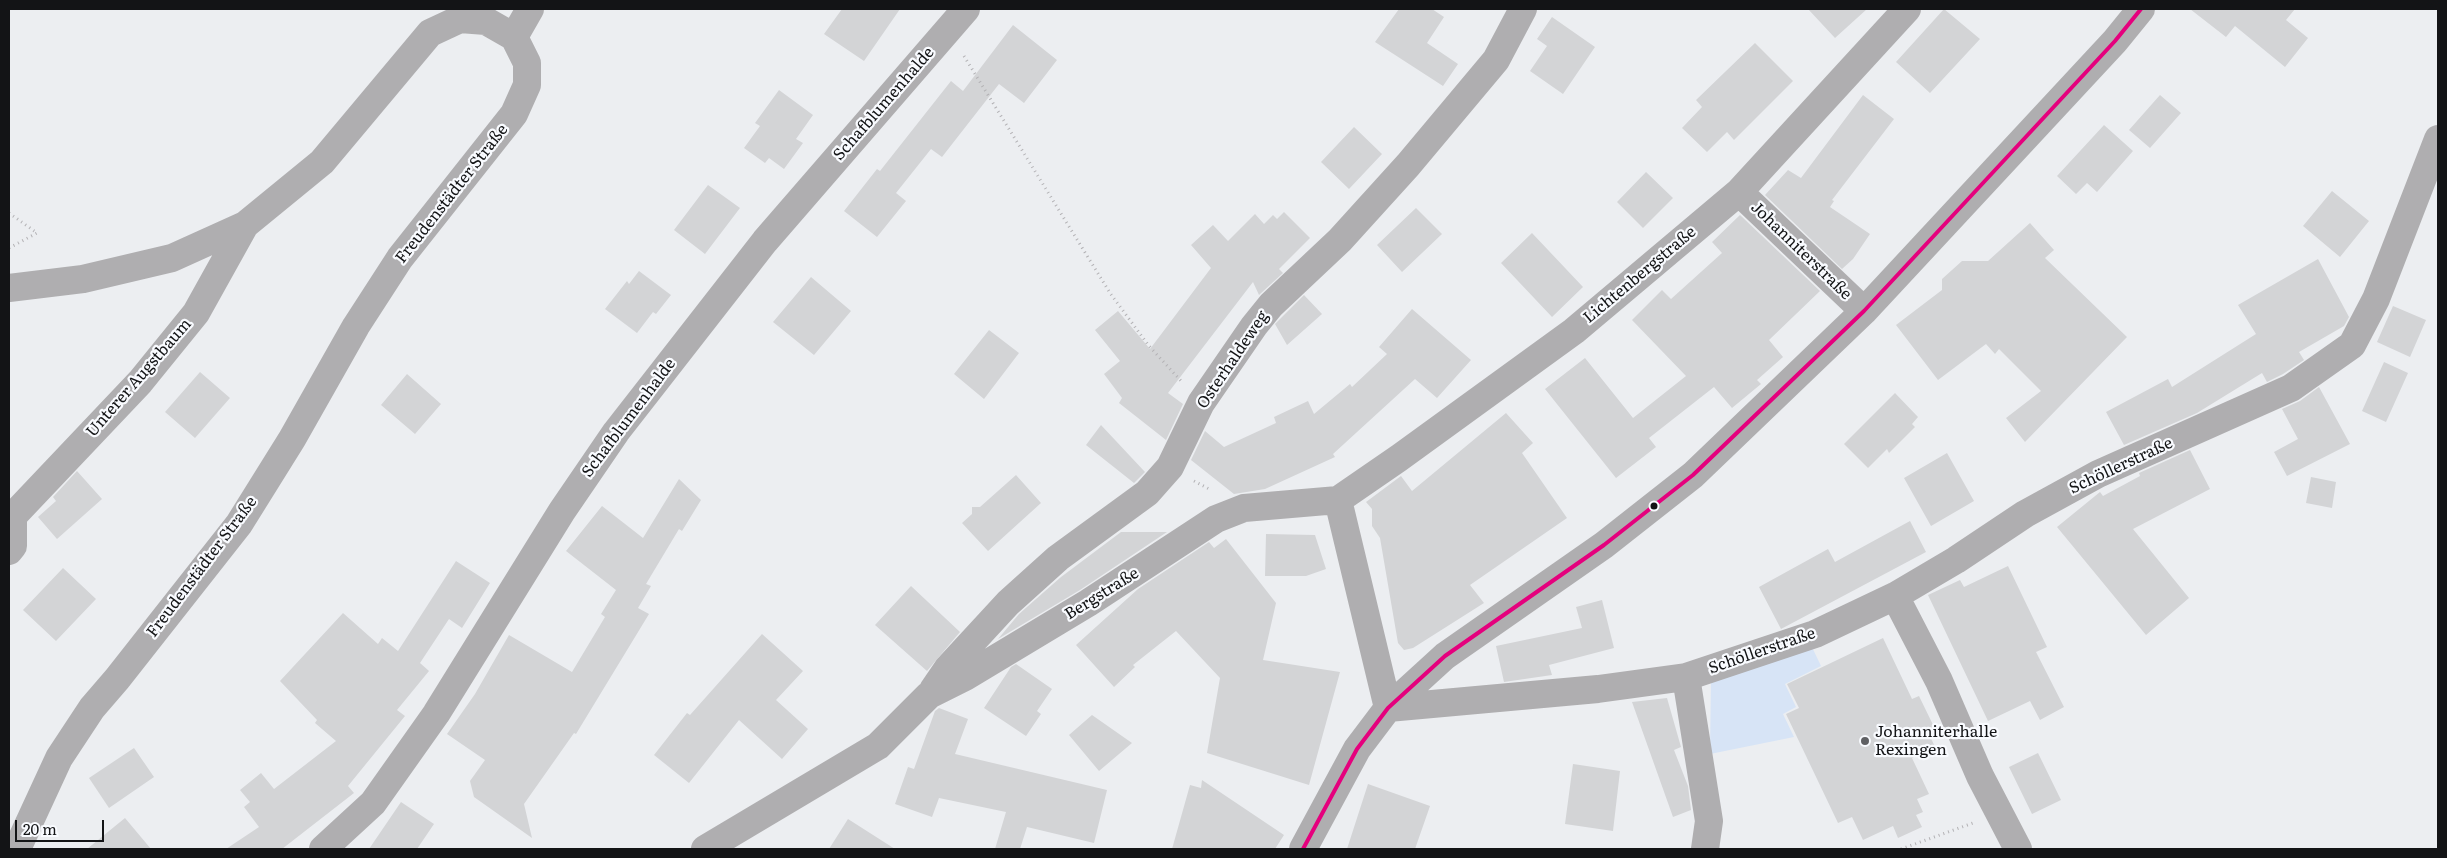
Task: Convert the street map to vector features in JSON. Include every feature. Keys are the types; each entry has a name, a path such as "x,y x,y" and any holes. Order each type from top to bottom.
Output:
{"street":[{"path":"9,288 83,279 172,258 245,225 322,162 430,33 460,19 486,22 514,37 530,9"},
{"name":"Schafblumenhalde","path":"323,849 373,803 436,714 562,511 616,432 764,241 966,9"},
{"name":"Osterhaldeweg","path":"929,695 948,668 1008,603 1058,558 1147,493 1170,467 1201,403 1271,305 1340,240 1408,165 1496,60 1523,9"},
{"name":"Lichtenbergstraße","path":"1338,500 1574,331 1739,192 1907,9"},
{"name":"Johanniterstraße","path":"1388,708 1445,656 1604,545 1693,475 1864,310 2108,49 2141,9"},
{"name":"Freudenstädter Straße","path":"17,849 59,758 92,708 239,524 292,439 356,326 400,258 514,114 527,85 527,63 514,37"},
{"name":"Schöllerstraße","path":"1388,708 1598,689 1686,677 1815,634 1895,596 1956,560 2025,514 2098,474 2291,388 2352,345 2376,298 2438,139"},
{"name":"Johanniterstraße","path":"1739,192 1864,310"},
{"name":"Unterer Augstbaum","path":"9,551 13,546 11,515 140,382 196,313 245,225"},
{"path":"1303,849 1358,749 1388,708 1338,500"},
{"name":"Bergstraße","path":"706,849 878,746 929,695 965,677 1088,603 1216,518 1244,508 1338,500"},
{"path":"1895,596 1939,681 1980,776 2018,849"},
{"name":"Schöllerstraße","path":"1686,677 1709,821 1705,849"}],"path":[{"path":"948,30 1110,293 1149,346 1201,403"},
{"path":"9,212 16,220 37,233 9,248"},
{"path":"1170,467 1244,508"},
{"path":"1901,849 2000,814"}],"shaded area":[{"path":"1811,645 1821,666 1785,684 1796,707 1783,714 1794,737 1710,754 1711,679"}],"building":[{"path":"842,9 900,9 864,61 824,34"},
{"path":"1399,9 1432,9 1444,17 1427,43 1458,64 1443,86 1375,42"},
{"path":"1808,9 1867,9 1835,38"},
{"path":"1944,9 1980,39 1930,93 1896,62"},
{"path":"2190,9 2295,9 2286,20 2308,38 2285,67 2235,26 2226,37"},
{"path":"1552,17 1595,47 1563,94 1530,71 1547,46 1537,39"},
{"path":"1013,25 1057,60 1024,103 999,84 942,157 931,149 896,193 906,201 877,237 844,211 877,169 880,171 951,81 963,91"},
{"path":"1755,43 1793,81 1734,140 1727,132 1707,152 1682,128 1702,107 1696,100"},
{"path":"779,90 813,115 796,139 803,143 784,169 769,158 765,163 744,148 760,126 755,123"},
{"path":"1863,95 1894,119 1832,200 1834,201 1830,207 1870,234 1853,259 1842,269 1765,195 1788,170 1801,178"},
{"path":"2160,95 2181,113 2150,148 2129,130"},
{"path":"2104,125 2133,151 2097,192 2087,183 2076,194 2057,176"},
{"path":"1354,127 1382,154 1349,189 1321,162"},
{"path":"1646,172 1673,198 1643,228 1617,202"},
{"path":"708,185 740,208 705,254 674,230"},
{"path":"2332,191 2369,221 2340,257 2303,226"},
{"path":"1416,208 1442,234 1402,272 1377,245"},
{"path":"1284,212 1310,238 1279,269 1283,273 1259,295 1253,282 1168,393 1183,404 1166,440 1119,403 1122,398 1104,374 1120,361 1095,330 1118,311 1150,349 1211,268 1191,245 1213,225 1228,241 1255,214 1264,224 1273,215 1277,219"},
{"path":"1740,215 1820,291 1769,340 1783,357 1757,380 1761,384 1732,408 1714,387 1649,438 1656,447 1616,478 1545,389 1585,358 1633,418 1686,376 1632,320 1662,290 1671,299 1722,253 1712,242"},
{"path":"2030,223 2054,250 2045,258 2127,337 2025,442 2006,418 2041,391 1999,349 1995,354 1986,344 1938,380 1896,325 1942,290 1942,279 1962,261 1988,261"},
{"path":"1532,233 1583,287 1552,317 1501,263"},
{"path":"2318,259 2349,317 2344,326 2299,352 2304,360 2283,374 2267,382 2262,373 2197,413 2124,445 2106,412 2168,379 2172,387 2256,334 2238,305"},
{"path":"639,271 671,295 656,314 653,312 637,333 605,309 627,281 629,284"},
{"path":"811,277 851,311 814,355 773,322"},
{"path":"1304,295 1322,314 1287,345 1275,324"},
{"path":"2393,306 2426,320 2410,357 2377,342"},
{"path":"1412,309 1471,360 1437,398 1415,379 1333,454 1335,457 1265,489 1234,494 1191,460 1205,431 1224,447 1276,423 1274,417 1308,401 1314,414 1350,384 1352,387 1387,354 1379,347"},
{"path":"989,330 1019,353 984,399 954,374"},
{"path":"2384,362 2408,373 2386,422 2362,411"},
{"path":"200,372 230,398 195,438 165,412"},
{"path":"407,374 441,404 415,434 381,405"},
{"path":"2319,387 2350,444 2287,476 2274,452 2298,439 2282,409 2300,401"},
{"path":"1895,393 1918,417 1912,424 1915,427 1889,453 1887,449 1868,468 1844,444"},
{"path":"1506,413 1533,443 1522,453 1567,518 1470,585 1484,603 1413,648 1404,650 1398,643 1380,538 1372,526 1372,509 1366,502 1401,476 1412,491"},
{"path":"1101,425 1145,472 1134,483 1086,445"},
{"path":"2190,450 2210,489 2133,529 2189,598 2146,635 2057,527 2100,492 2103,496 2140,476 2139,473"},
{"path":"1947,453 1974,501 1931,526 1904,478"},
{"path":"77,471 102,499 57,539 38,517 56,501 53,497"},
{"path":"1016,475 1041,503 988,551 962,523 972,514 972,507 980,507"},
{"path":"2311,477 2336,482 2332,508 2306,503"},
{"path":"679,479 701,500 682,531 679,529 646,584 651,586 638,608 649,614 576,734 574,733 524,804 532,838 474,797 470,781 485,760 447,734 475,694 509,635 572,672 605,617 601,614 616,590 566,551 602,506 643,538"},
{"path":"1910,521 1926,552 1781,629 1759,587 1828,549 1835,562"},
{"path":"1121,532 1167,532 1080,590 998,639 1019,614 1061,577"},
{"path":"1266,534 1315,535 1326,569 1306,576 1265,576"},
{"path":"1226,539 1276,603 1263,660 1340,672 1309,785 1207,753 1220,678 1176,631 1133,665 1135,667 1114,687 1076,645 1138,589 1209,542 1214,548"},
{"path":"456,561 490,583 462,628 449,619 420,663 429,671 397,710 405,716 348,786 354,793 282,849 226,849 259,827 244,807 250,802 240,790 261,773 274,789 336,741 315,723 317,720 280,681 343,613 378,644 382,638 398,651"},
{"path":"2008,566 2047,647 2036,652 2064,707 2040,720 2030,701 1988,721 1928,595 1960,580 1964,587"},
{"path":"63,568 96,599 56,641 23,610"},
{"path":"911,586 960,632 927,671 875,625"},
{"path":"1602,600 1614,648 1549,665 1552,675 1504,682 1496,646 1582,628 1576,607"},
{"path":"762,634 803,671 776,700 808,729 782,759 739,720 689,783 654,755 687,713 690,715"},
{"name":"Johanniterhalle Rexingen","path":"1883,638 1912,699 1919,696 1936,731 1929,734 1935,747 1912,758 1929,794 1917,799 1923,812 1916,815 1922,827 1898,838 1893,826 1863,840 1852,817 1838,823 1786,714 1799,708 1787,684"},
{"path":"1016,664 1052,689 1037,711 1041,714 1026,736 984,708 1011,667"},
{"path":"1667,698 1681,747 1674,750 1688,786 1691,810 1673,817 1632,702"},
{"path":"939,708 968,719 955,754 1107,790 1094,843 1027,827 1020,849 995,849 1006,812 939,798 932,817 895,804 908,767 914,769 935,711"},
{"path":"1092,715 1132,743 1099,771 1069,735"},
{"path":"134,748 154,777 109,808 89,778"},
{"path":"2038,753 2061,800 2032,814 2009,767"},
{"path":"1573,764 1620,771 1613,831 1565,824"},
{"path":"1202,780 1284,835 1275,849 1172,849 1190,785 1201,788"},
{"path":"1368,784 1430,806 1415,849 1347,849"},
{"path":"401,802 434,824 417,849 369,849"},
{"path":"125,818 151,849 87,849"},
{"path":"848,819 895,849 829,849"}],"transit line":[{"path":"1303,849 1357,749 1388,708 1445,656 1604,545 1693,475 1864,311 2115,41 2141,9"}],"place":[{"name":"Johanniterhalle Rexingen","path":"1865,741"}]}
